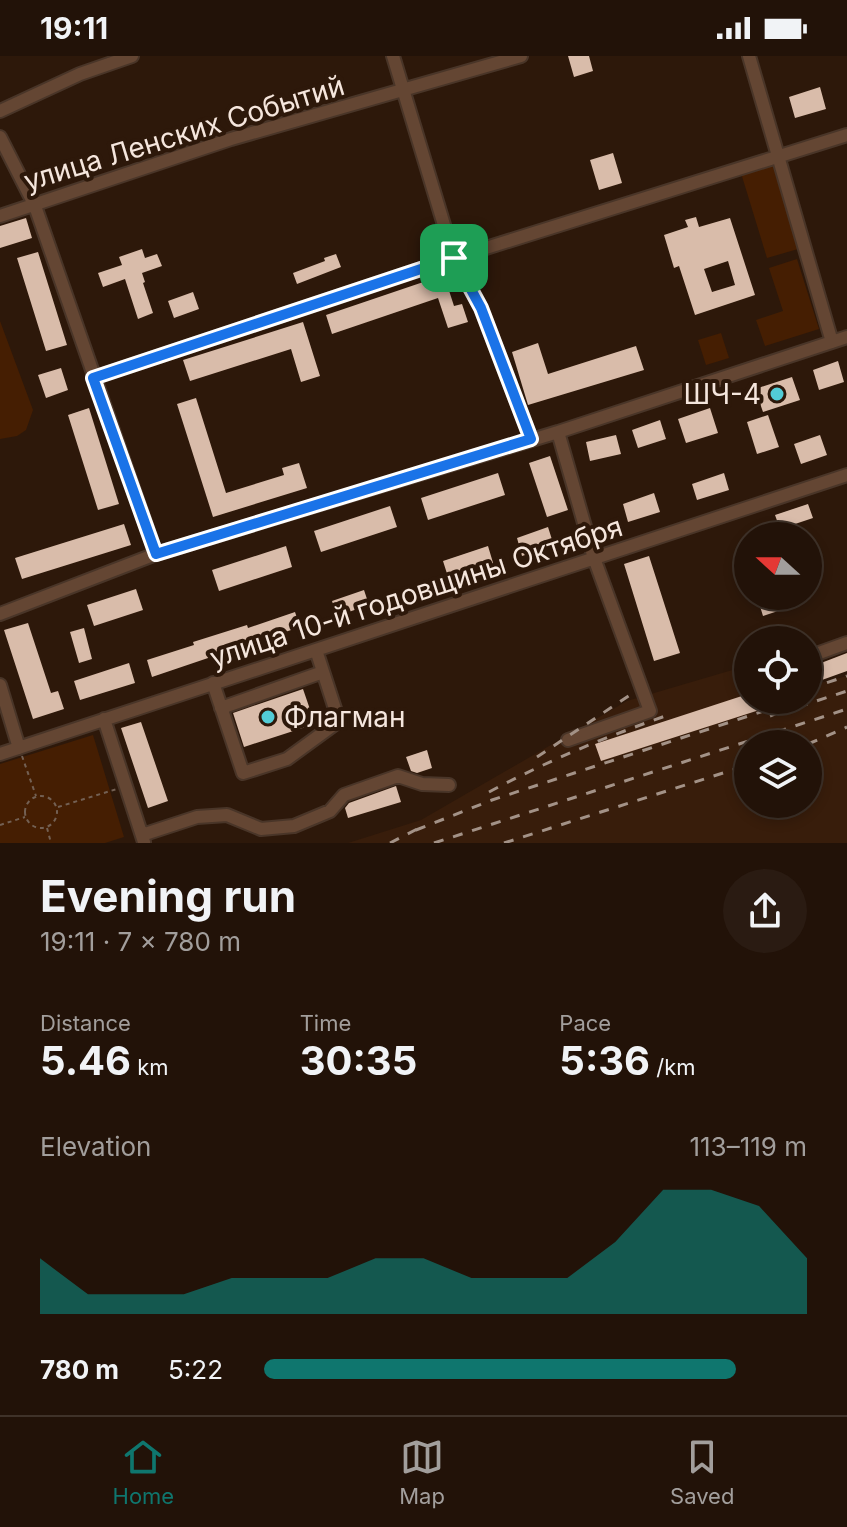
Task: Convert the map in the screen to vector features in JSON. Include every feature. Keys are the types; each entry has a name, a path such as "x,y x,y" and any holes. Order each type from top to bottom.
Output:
{"street":[{"path":"0,111 80,74 132,56"},
{"path":"393,56 454,258 481,308 531,439"},
{"name":"улица Ленских Событий","path":"0,216 231,139 521,56"},
{"path":"749,56 832,342"},
{"path":"93,378 454,258 847,135"},
{"path":"0,137 35,206 156,554"},
{"path":"0,614 156,554 558,432 847,337"},
{"path":"558,432 594,558 650,711 568,740"},
{"name":"улица 10-й годовщины Октября","path":"0,754 847,475"},
{"path":"822,652 847,643"},
{"path":"213,683 243,773 287,759 339,721 316,650"},
{"path":"221,708 323,672"},
{"path":"0,685 19,748"},
{"path":"104,719 143,839 197,817 227,815 261,829 294,826 330,811 344,795 398,776 422,784 449,785"}],"path":[{"path":"19,748 36,797"},
{"path":"57,807 126,786"},
{"path":"36,797 49,798 57,807 56,819 46,827 34,826 26,817 27,805 36,797"},
{"path":"0,825 26,817"},
{"path":"46,827 51,843"}],"shaded area":[{"path":"772,163 798,249 767,258 741,173"},
{"path":"797,259 819,329 765,346 756,320 783,311 769,268"},
{"path":"0,321 33,410 26,430 17,436 0,439"},
{"path":"721,333 729,358 706,365 698,340"},
{"path":"734,670 734,714 822,714 822,682 847,676 847,843 348,843 421,820 627,701"},
{"path":"93,735 124,837 105,843 0,843 0,764"}],"building":[{"path":"568,56 589,56 593,71 574,77"},
{"path":"820,87 826,109 795,118 789,97"},
{"path":"613,153 622,183 599,190 590,160"},
{"path":"696,217 699,227 730,218 755,295 695,315 679,266 674,268 664,235 688,227 685,220","holes":["728,261 735,285 712,292 704,269"]},
{"path":"26,218 32,238 0,248 0,226"},
{"path":"142,249 145,258 157,254 162,266 142,273 153,313 138,319 125,279 103,287 98,273 122,265 119,257"},
{"path":"38,252 67,345 46,351 17,258"},
{"path":"336,254 341,267 297,284 293,273"},
{"path":"444,275 454,306 462,304 468,322 448,328 438,298 332,334 326,315"},
{"path":"193,292 199,309 174,318 168,301"},
{"path":"303,322 320,376 301,382 291,349 190,381 183,360"},
{"path":"538,343 548,374 636,346 644,370 528,405 512,352"},
{"path":"838,361 844,382 819,390 813,370"},
{"path":"61,368 68,390 46,398 38,375"},
{"name":"ШЧ-4","path":"792,377 800,400 763,412 755,389"},
{"path":"196,398 226,493 284,475 282,468 299,463 307,488 213,517 177,404"},
{"path":"89,408 119,504 98,510 68,415"},
{"path":"710,408 718,433 686,443 678,419"},
{"path":"768,415 779,447 757,454 747,422"},
{"path":"660,420 666,439 638,448 632,430"},
{"path":"616,435 621,454 590,461 586,442"},
{"path":"820,435 827,455 801,464 794,444"},
{"path":"550,456 568,510 547,517 529,463"},
{"path":"498,473 505,495 428,520 421,498"},
{"path":"724,473 729,490 697,500 692,484"},
{"path":"654,493 660,512 628,522 623,504"},
{"path":"808,504 813,518 801,522 778,522 775,515"},
{"path":"390,506 397,527 321,552 314,531"},
{"path":"124,524 131,545 22,579 15,558"},
{"path":"548,527 554,546 522,556 517,538"},
{"path":"286,546 292,567 219,591 212,570"},
{"path":"488,546 494,566 449,580 443,561"},
{"path":"649,556 680,653 654,661 624,564"},
{"path":"136,589 143,610 94,626 87,605"},
{"path":"364,590 369,605 337,616 332,601"},
{"path":"761,610 781,610 763,616"},
{"path":"295,612 300,627 152,677 147,660 194,645 193,642"},
{"path":"28,623 51,693 58,691 64,709 33,719 4,630"},
{"path":"84,628 92,659 79,663 70,632"},
{"path":"847,653 847,671 822,680 822,663"},
{"path":"129,663 135,683 80,700 74,681"},
{"path":"303,689 315,724 244,747 233,713"},
{"path":"734,699 734,714 747,714 601,761 595,744"},
{"path":"141,722 168,801 148,808 121,728"},
{"path":"427,750 432,768 417,773 411,771 406,757"},
{"path":"396,786 401,802 348,818 345,808 349,803"}],"railway":[{"path":"822,684 847,676"},
{"path":"822,699 847,691"},
{"path":"537,757 630,695"},
{"path":"434,843 847,709"},
{"path":"489,792 579,749 671,714"},
{"path":"416,830 492,800 755,714"},
{"path":"770,716 775,714"},
{"path":"822,738 847,727"},
{"path":"504,843 734,769"},
{"path":"390,843 425,825"}],"place":[{"name":"ШЧ-4","path":"777,394"},
{"name":"Флагман","path":"268,717"}],"route":[{"path":"454,258 481,308 531,439 156,554 93,378 454,258"}]}
